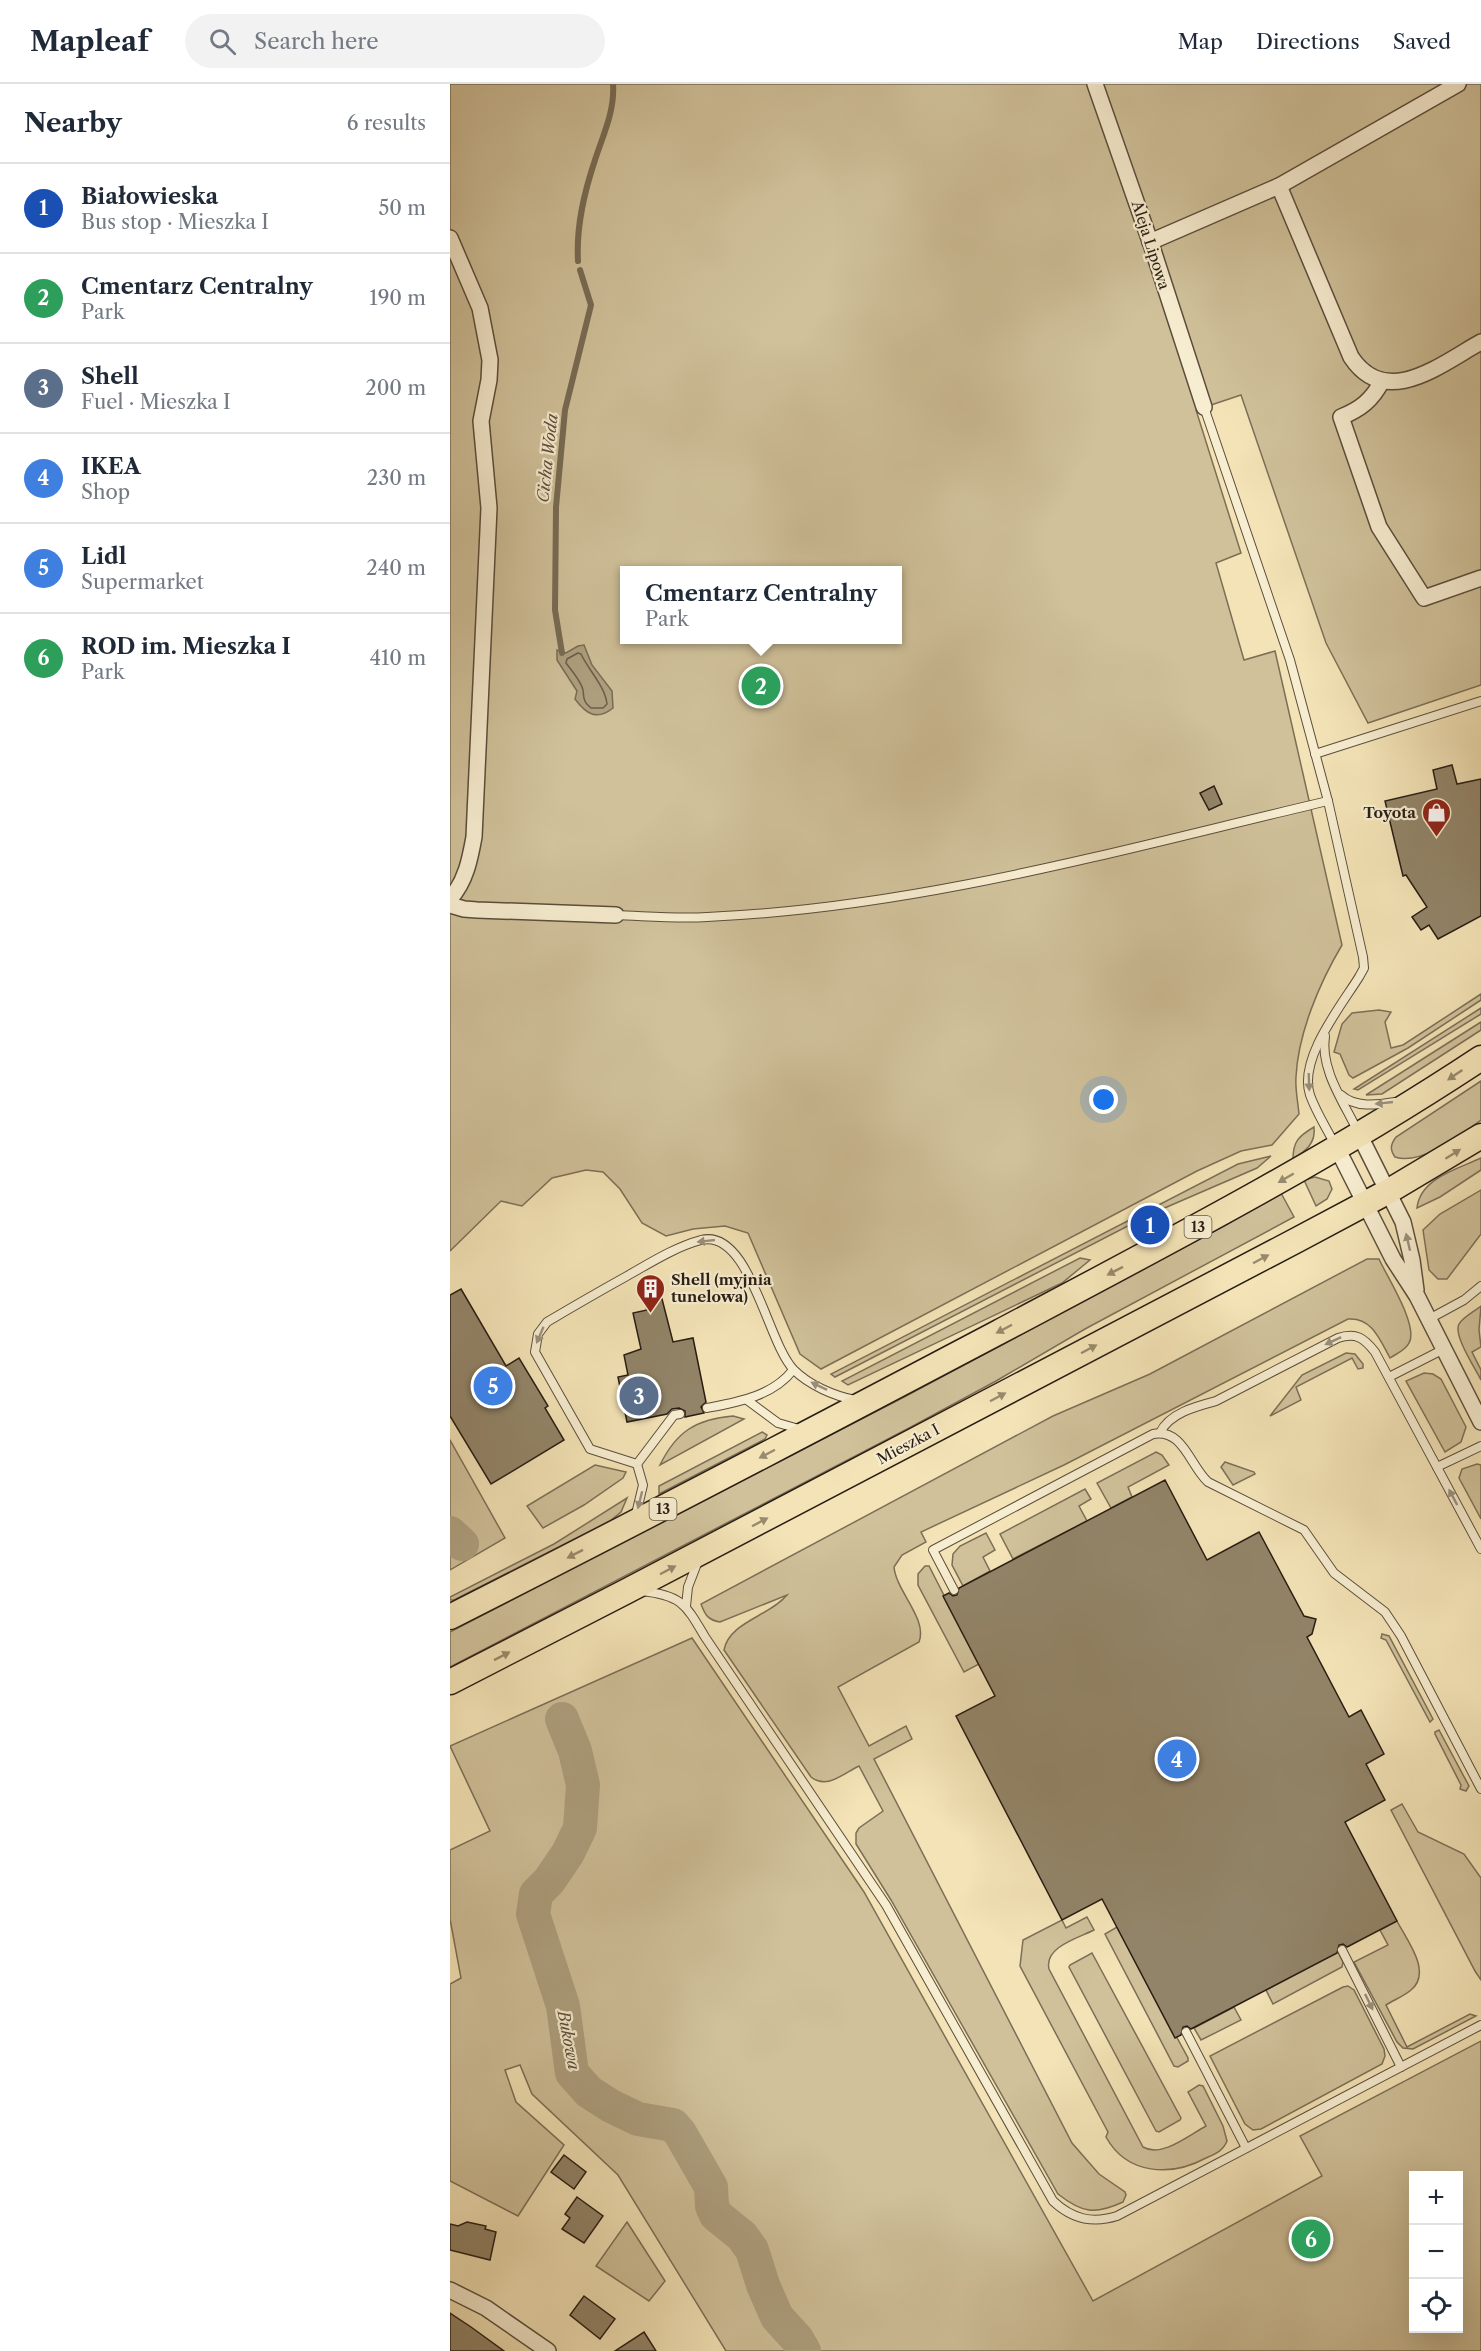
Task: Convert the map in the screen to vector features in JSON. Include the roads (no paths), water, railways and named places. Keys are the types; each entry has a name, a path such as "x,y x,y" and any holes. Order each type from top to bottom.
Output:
{"main road":[{"name":"13","path":"450,1617 627,1528 1198,1227 1337,1148 1481,1058"},
{"name":"Mieszka I","path":"450,1682 627,1592 1365,1204 1481,1136"}],"street":[{"name":"Aleja Lipowa","path":"1095,84 1150,242 1203,407"},
{"path":"1150,242 1279,186 1458,84"},
{"path":"1279,186 1351,357 1363,372 1371,378 1382,381 1395,383 1410,380 1481,342"},
{"path":"450,238 480,308 490,370 481,421 489,508 474,837 463,880 450,899"},
{"path":"1382,381 1363,407 1341,417 1379,527 1424,598 1481,578"},
{"path":"450,904 454,907 477,910 616,915"},
{"path":"1359,1134 1389,1191 1406,1233 1417,1296"},
{"path":"1337,1148 1393,1258 1417,1296 1481,1422"},
{"path":"450,2290 486,2308 548,2351"}],"lane":[{"path":"1203,407 1290,660 1328,801 1364,957 1364,968 1327,1028 1312,1059 1308,1084 1310,1095 1337,1148"},
{"path":"1315,754 1481,701"},
{"path":"616,915 704,918 762,914 908,895 983,882 1328,801"},
{"path":"1327,1028 1324,1045 1329,1074 1359,1134"},
{"path":"1340,1095 1350,1102 1374,1104 1401,1101 1428,1093"},
{"path":"636,1464 590,1449 535,1352 538,1334 547,1322 663,1255 702,1240 715,1240 726,1244 733,1251 744,1267 783,1357 793,1370 819,1388 847,1399 874,1398"},
{"path":"1429,1319 1456,1305 1481,1286"},
{"path":"1160,1432 1165,1422 1197,1406 1216,1401 1338,1338 1354,1334 1368,1343 1389,1377 1481,1549"},
{"path":"1389,1377 1444,1349"},
{"path":"707,1408 747,1400 777,1386 793,1370"},
{"path":"747,1400 778,1423 791,1428 816,1428"},
{"path":"636,1464 674,1415 680,1414"},
{"path":"954,1590 933,1550 1153,1434 1160,1432 1172,1436 1178,1441 1197,1473 1208,1482 1304,1530 1334,1573 1382,1608 1401,1636 1481,1789"},
{"path":"1437,1467 1481,1446"},
{"path":"627,1528 635,1516 642,1494 643,1485 636,1464"},
{"path":"686,1606 691,1577 708,1549"},
{"path":"627,1592 659,1594 686,1606 886,1905 1053,2201 1077,2217 1086,2220 1117,2216 1481,2025"},
{"path":"1342,1950 1401,2067"},
{"path":"1186,2032 1246,2148"}],"water":[{"path":"584,645 592,665 612,691 613,708 602,714 592,714 579,704 575,699 577,691 557,660 557,650 566,653"}],"waterway":[{"name":"Cicha Woda","path":"578,261 578,235 584,197 610,113 613,84"},
{"name":"Cicha Woda","path":"562,653 555,610 556,507 565,410 591,305 580,270"},
{"name":"Bukowa","path":"450,1533 462,1544"},
{"name":"Bukowa","path":"562,1719 575,1751 583,1785 580,1828 568,1853 549,1881 536,1894 533,1914 563,2006 572,2073 589,2092 611,2106 638,2119 673,2125 680,2133 711,2187 712,2206 716,2215 742,2236 752,2250 763,2285 777,2317 797,2339 804,2351"}],"place":[{"name":"Cmentarz Centralny","path":"761,686"},
{"name":"Toyota","path":"1437,838"},
{"name":"Białowieska","path":"1150,1225"},
{"name":"Shell (myjnia tunelowa)","path":"650,1314"},
{"name":"Lidl","path":"493,1386"},
{"name":"Shell","path":"639,1396"},
{"name":"IKEA","path":"1177,1759"},
{"name":"ROD im. Mieszka I","path":"1311,2239"}]}
